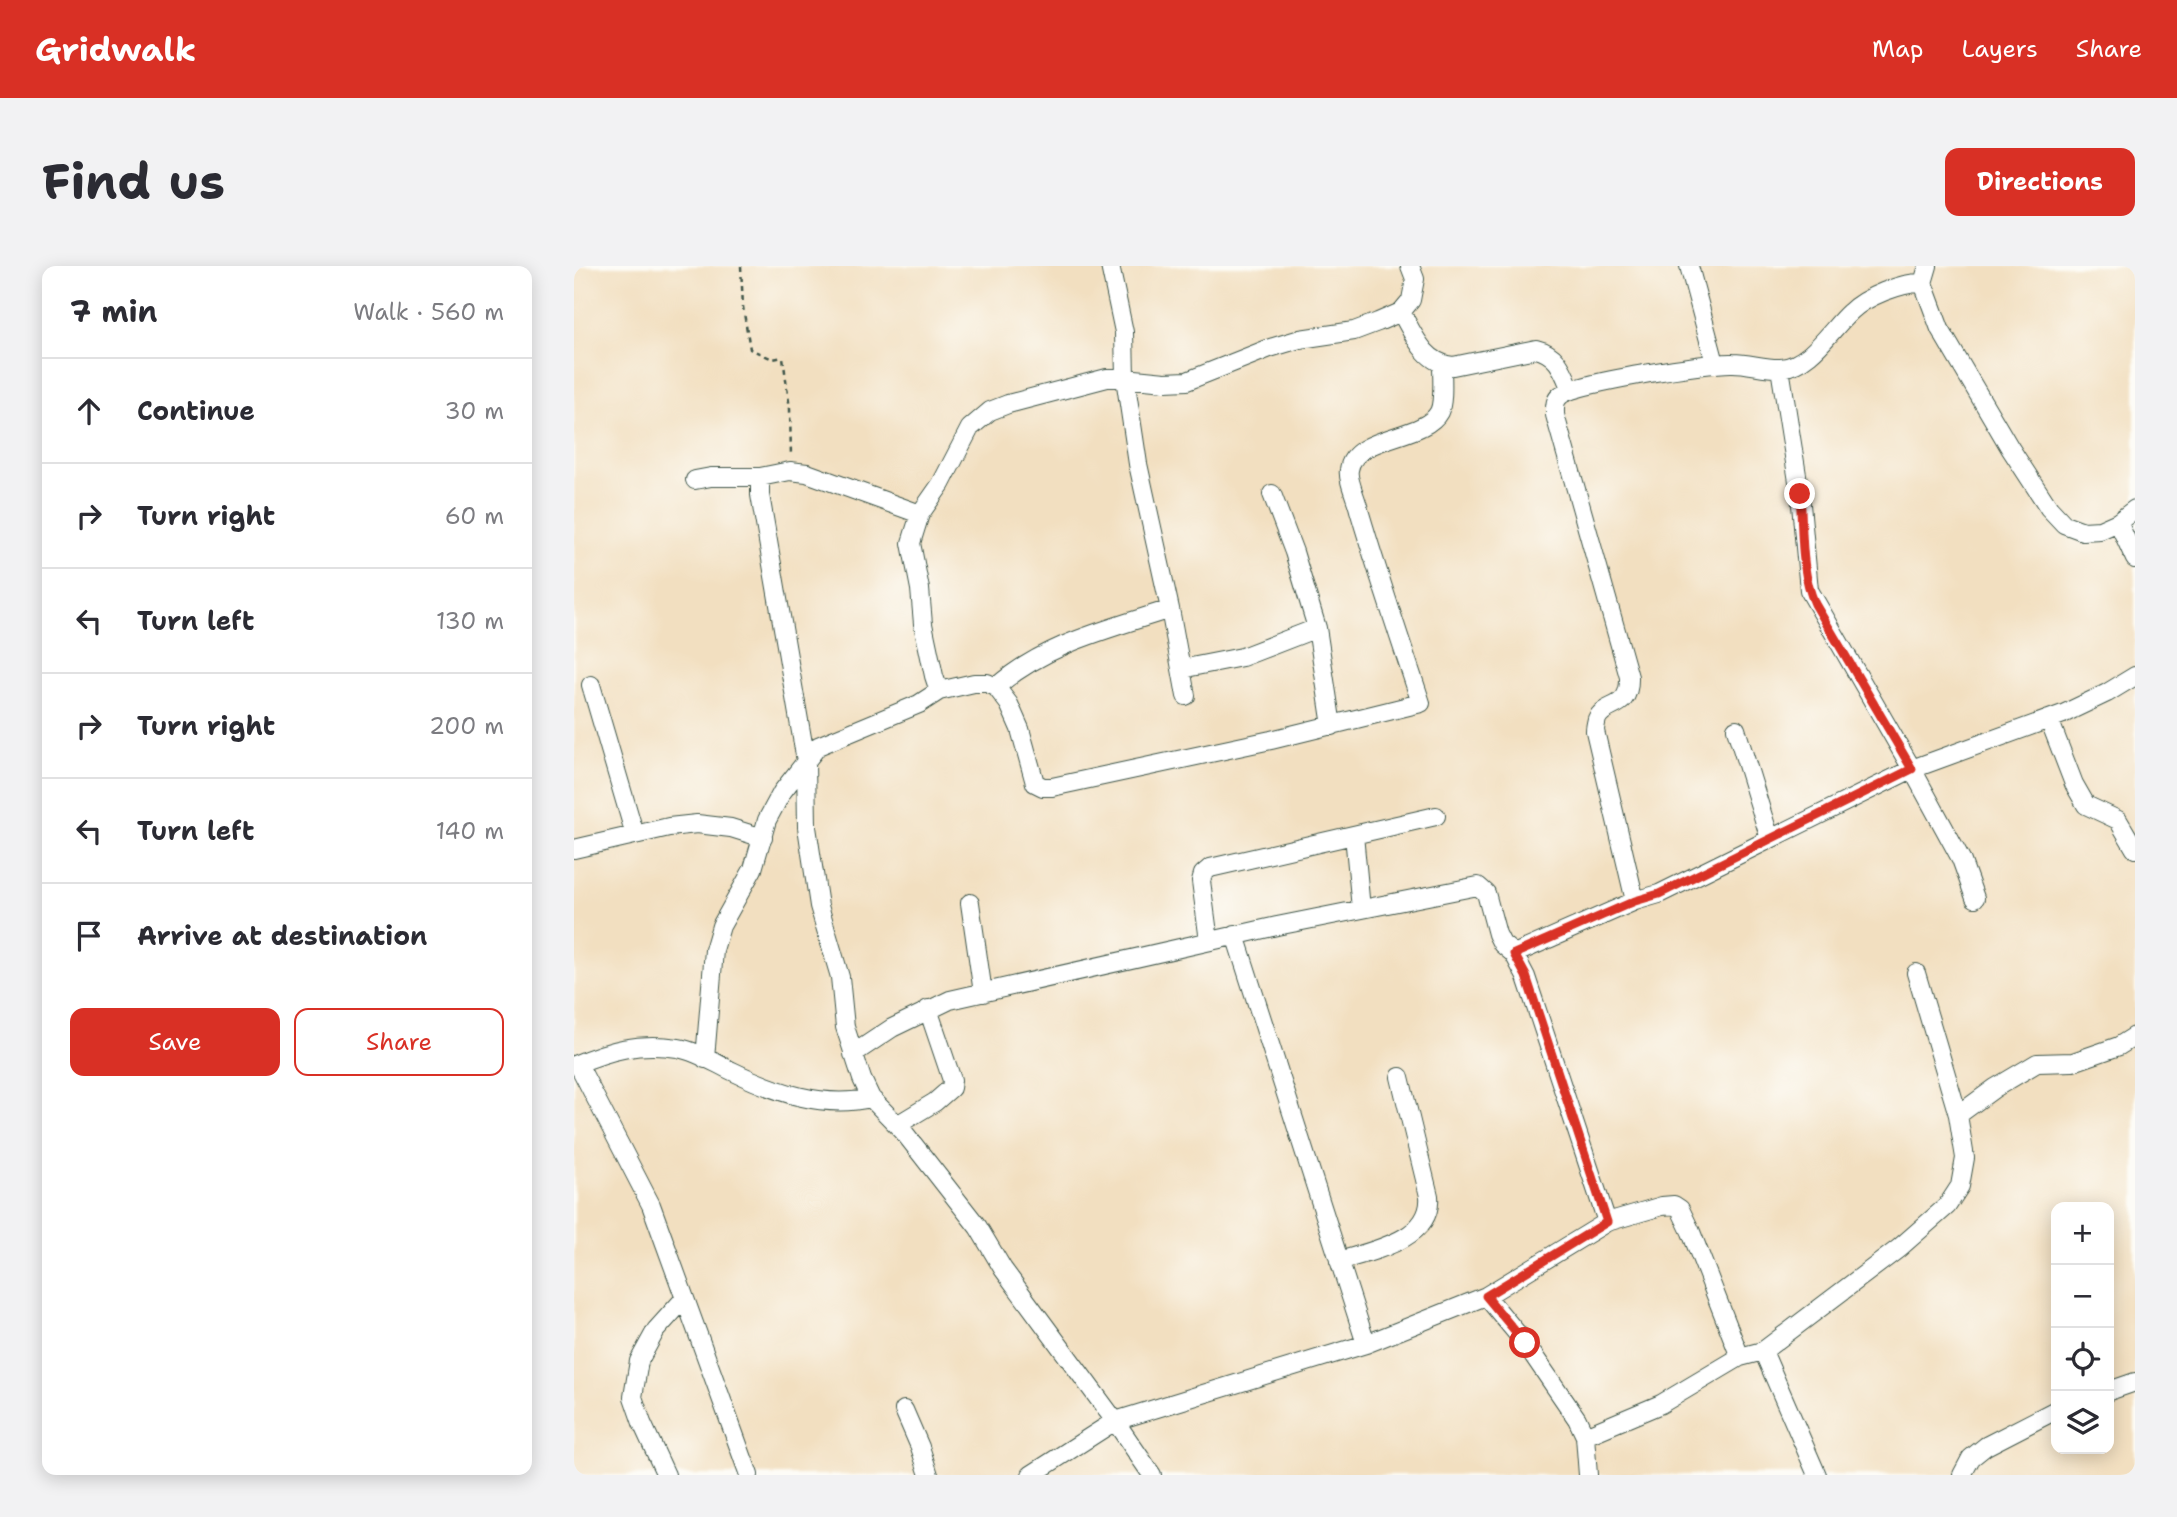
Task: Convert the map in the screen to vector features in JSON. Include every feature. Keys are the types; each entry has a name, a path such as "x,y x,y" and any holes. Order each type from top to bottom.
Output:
{"street":[{"path":"1110,266 1124,332 1125,378 1138,464 1186,696"},
{"path":"939,691 923,624 911,542 920,514 941,484 970,428 990,411 1080,384 1107,378 1186,381 1300,339 1354,331 1401,312 1411,300 1415,279 1410,266"},
{"path":"1689,266 1715,363"},
{"path":"1635,901 1595,731 1597,717 1623,699 1629,688 1629,677 1555,415 1555,401 1561,395 1581,386 1715,363 1780,368 1792,365 1812,352 1860,304 1926,274 1940,329 2010,448 2049,508 2064,524 2083,531 2100,530 2118,522 2135,509"},
{"path":"1401,312 1430,359 1442,365 1453,366 1536,349 1545,351 1561,365 1571,390"},
{"path":"705,1059 714,950 721,926 753,869 767,820 782,792 818,746 919,704 939,691 974,683 987,683 996,687 1009,704 1020,729 1035,783 1042,787 1129,771 1332,726 1421,703 1348,471 1353,457 1366,448 1417,428 1436,417 1441,409 1442,365"},
{"path":"1780,368 1800,494 1809,590 1961,859 1975,898"},
{"path":"695,480 711,477 760,477 790,471 807,473 920,514"},
{"path":"760,477 760,495 806,761 807,827 819,906 841,976 845,1027 853,1054 871,1098 897,1125 978,1227 1003,1269 1152,1475"},
{"path":"1272,494 1294,552 1317,628 1332,726"},
{"path":"2118,522 2135,559"},
{"path":"996,687 1014,672 1047,652 1170,609"},
{"path":"1181,669 1242,657 1317,628"},
{"path":"1514,954 1635,901 1659,894 1912,769 2049,719 2107,693 2135,676"},
{"path":"591,685 635,835"},
{"path":"2049,719 2074,784 2086,805 2118,820 2135,849"},
{"path":"1736,729 1770,839"},
{"path":"1209,941 1201,881 1210,867 1436,816"},
{"path":"574,849 669,827 697,824 731,828 763,838"},
{"path":"1354,835 1361,909"},
{"path":"853,1054 892,1028 950,1000 1235,935 1478,886 1486,893 1502,944 1514,954 1526,976 1607,1222"},
{"path":"970,904 983,993"},
{"path":"1235,935 1366,1344"},
{"path":"1585,1436 1661,1404 1740,1357 1763,1351 1898,1249 1947,1206 1960,1186 1965,1158 1958,1115 1916,973"},
{"path":"897,1125 935,1102 951,1088 952,1080 928,1009"},
{"path":"1958,1115 2036,1063 2073,1062 2119,1046 2135,1036"},
{"path":"749,1475 651,1205 576,1064 618,1048 651,1045 681,1049 758,1083 798,1097 829,1101 859,1101 871,1098"},
{"path":"1339,1261 1396,1241 1421,1225 1427,1217 1429,1196 1400,1077"},
{"path":"1031,1475 1115,1421 1366,1344 1486,1296 1607,1222 1662,1206 1674,1205 1680,1209 1740,1357"},
{"path":"1486,1296 1525,1343 1577,1419 1585,1436 1588,1475"},
{"path":"666,1475 642,1423 633,1396 639,1361 656,1330 684,1299"},
{"path":"1763,1351 1817,1475"},
{"path":"2114,1389 2135,1382"},
{"path":"904,1410 929,1475"},
{"path":"1962,1475 1971,1458 1986,1446 2051,1413"}],"path":[{"path":"741,266 743,307 750,349 773,359 783,357 790,409 790,471"}],"route":[{"path":"1525,1343 1486,1296 1607,1222 1526,976 1514,954 1635,901 1659,894 1912,769 1809,590 1800,494"}]}
